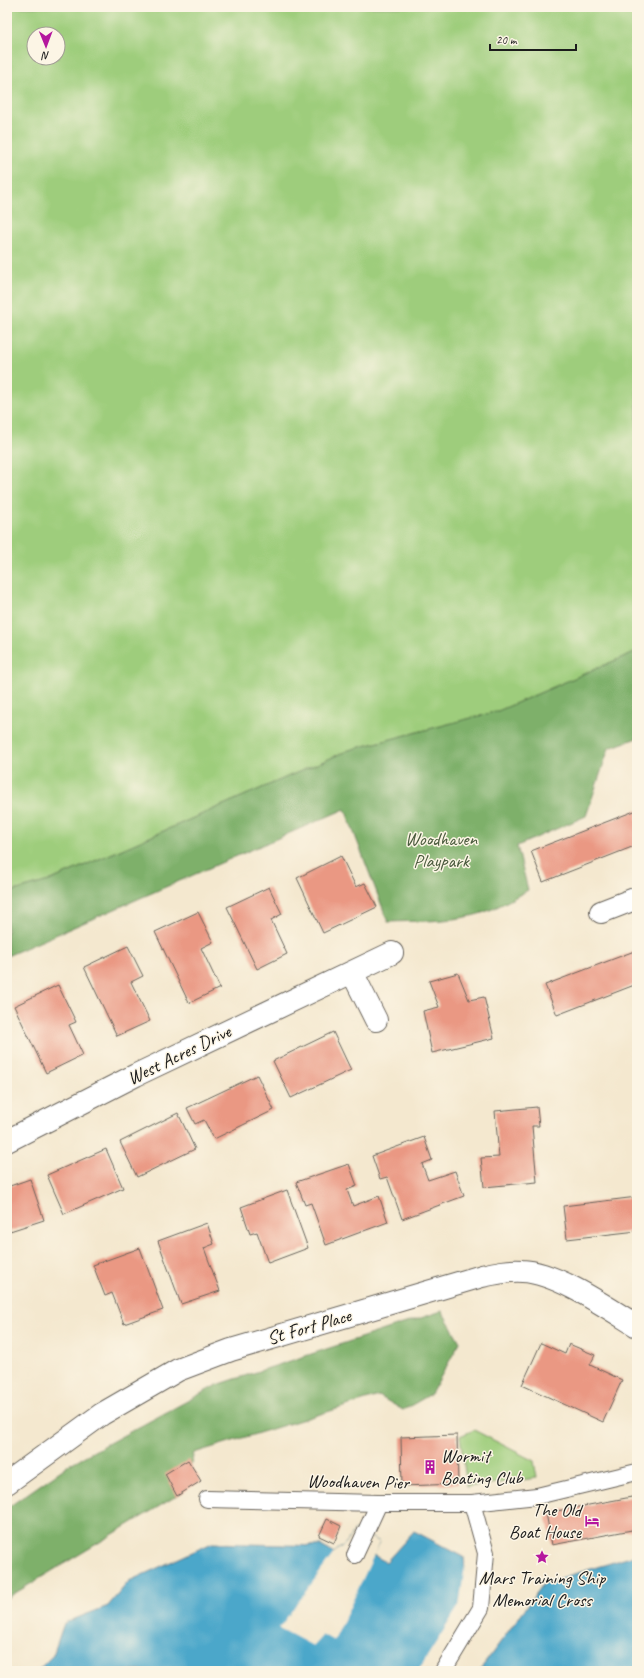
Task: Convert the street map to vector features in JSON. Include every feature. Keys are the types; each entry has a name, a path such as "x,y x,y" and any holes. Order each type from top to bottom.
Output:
{"main road":[{"path":"601,912 637,898"},
{"name":"West Acres Drive","path":"7,1141 136,1075 392,953"},
{"path":"352,972 376,1020"},
{"name":"St Fort Place","path":"7,1483 130,1396 178,1370 231,1350 482,1276 523,1270 553,1279 600,1303 637,1326"}],"lane":[{"name":"Woodhaven Pier","path":"207,1499 379,1503 472,1503 536,1496 637,1472"},
{"path":"355,1555 379,1503"},
{"path":"443,1671 482,1608 486,1553 472,1503"}],"green space":[{"path":"7,7 637,7 637,651 498,711 349,750 49,881 7,893"},
{"name":"Woodhaven Playpark","path":"637,651 637,738 609,748 586,816 517,846 528,890 486,912 461,918 430,921 388,922 345,809 7,956 7,893 49,881 349,750 498,711"},
{"path":"442,1311 460,1342 431,1394 403,1410 379,1396 194,1453 183,1492 7,1598 7,1508 70,1464 217,1385"},
{"path":"474,1430 534,1461 537,1478 467,1487 460,1436"}],"water":[{"path":"354,1530 380,1542 373,1555 386,1562 414,1531 464,1557 468,1594 427,1671 37,1671 53,1655 64,1623 108,1606 129,1581 212,1543 321,1546 334,1553 347,1542"},
{"path":"637,1555 637,1671 479,1671 544,1583"}],"pier":[{"path":"354,1530 380,1542 334,1641 323,1635 313,1646 279,1628 334,1553 347,1542"},
{"path":"466,1559 470,1594 455,1632 432,1670 418,1671 459,1606"}],"building":[{"path":"637,810 637,845 543,882 531,851"},
{"path":"341,856 356,887 365,883 377,907 323,933 297,878"},
{"path":"269,887 282,914 271,920 287,954 257,969 227,907"},
{"path":"198,912 213,942 201,948 220,988 189,1003 155,932"},
{"path":"128,946 143,976 131,982 150,1021 117,1036 84,967"},
{"path":"637,950 637,984 557,1015 545,985"},
{"path":"458,973 469,1000 484,997 494,1038 432,1053 423,1011 439,1007 429,981"},
{"path":"58,985 76,1022 69,1025 83,1055 46,1073 14,1006"},
{"path":"333,1032 351,1070 291,1098 273,1061"},
{"path":"257,1075 274,1110 214,1139 204,1120 195,1124 187,1108"},
{"path":"537,1107 539,1126 532,1126 537,1182 484,1187 481,1158 499,1157 495,1111"},
{"path":"178,1113 195,1149 137,1177 120,1142"},
{"path":"424,1137 432,1160 422,1164 428,1180 455,1171 464,1196 402,1219 387,1177 380,1179 372,1156"},
{"path":"106,1149 123,1188 64,1214 47,1175"},
{"path":"349,1164 357,1186 347,1190 353,1206 379,1196 388,1222 326,1245 311,1203 305,1205 296,1182"},
{"path":"30,1179 44,1220 7,1232 7,1187"},
{"path":"287,1190 308,1248 268,1263 257,1232 250,1234 241,1207"},
{"path":"637,1197 637,1231 567,1239 563,1206"},
{"path":"207,1223 214,1244 204,1248 220,1291 181,1304 158,1241"},
{"path":"140,1248 163,1310 124,1324 112,1293 105,1296 93,1265"},
{"path":"541,1343 565,1354 569,1344 595,1355 590,1365 622,1380 603,1422 522,1385"},
{"name":"Wormit Boating Club","path":"457,1435 458,1484 402,1486 401,1437"},
{"path":"188,1460 201,1481 177,1496 165,1474"},
{"name":"The Old Boat House","path":"637,1496 637,1529 552,1545 546,1513"},
{"path":"327,1519 341,1526 334,1543 319,1536"}],"place":[{"name":"Wormit Boating Club","path":"430,1467"},
{"name":"The Old Boat House","path":"592,1521"},
{"name":"Mars Training Ship Memorial Cross","path":"542,1557"}]}
